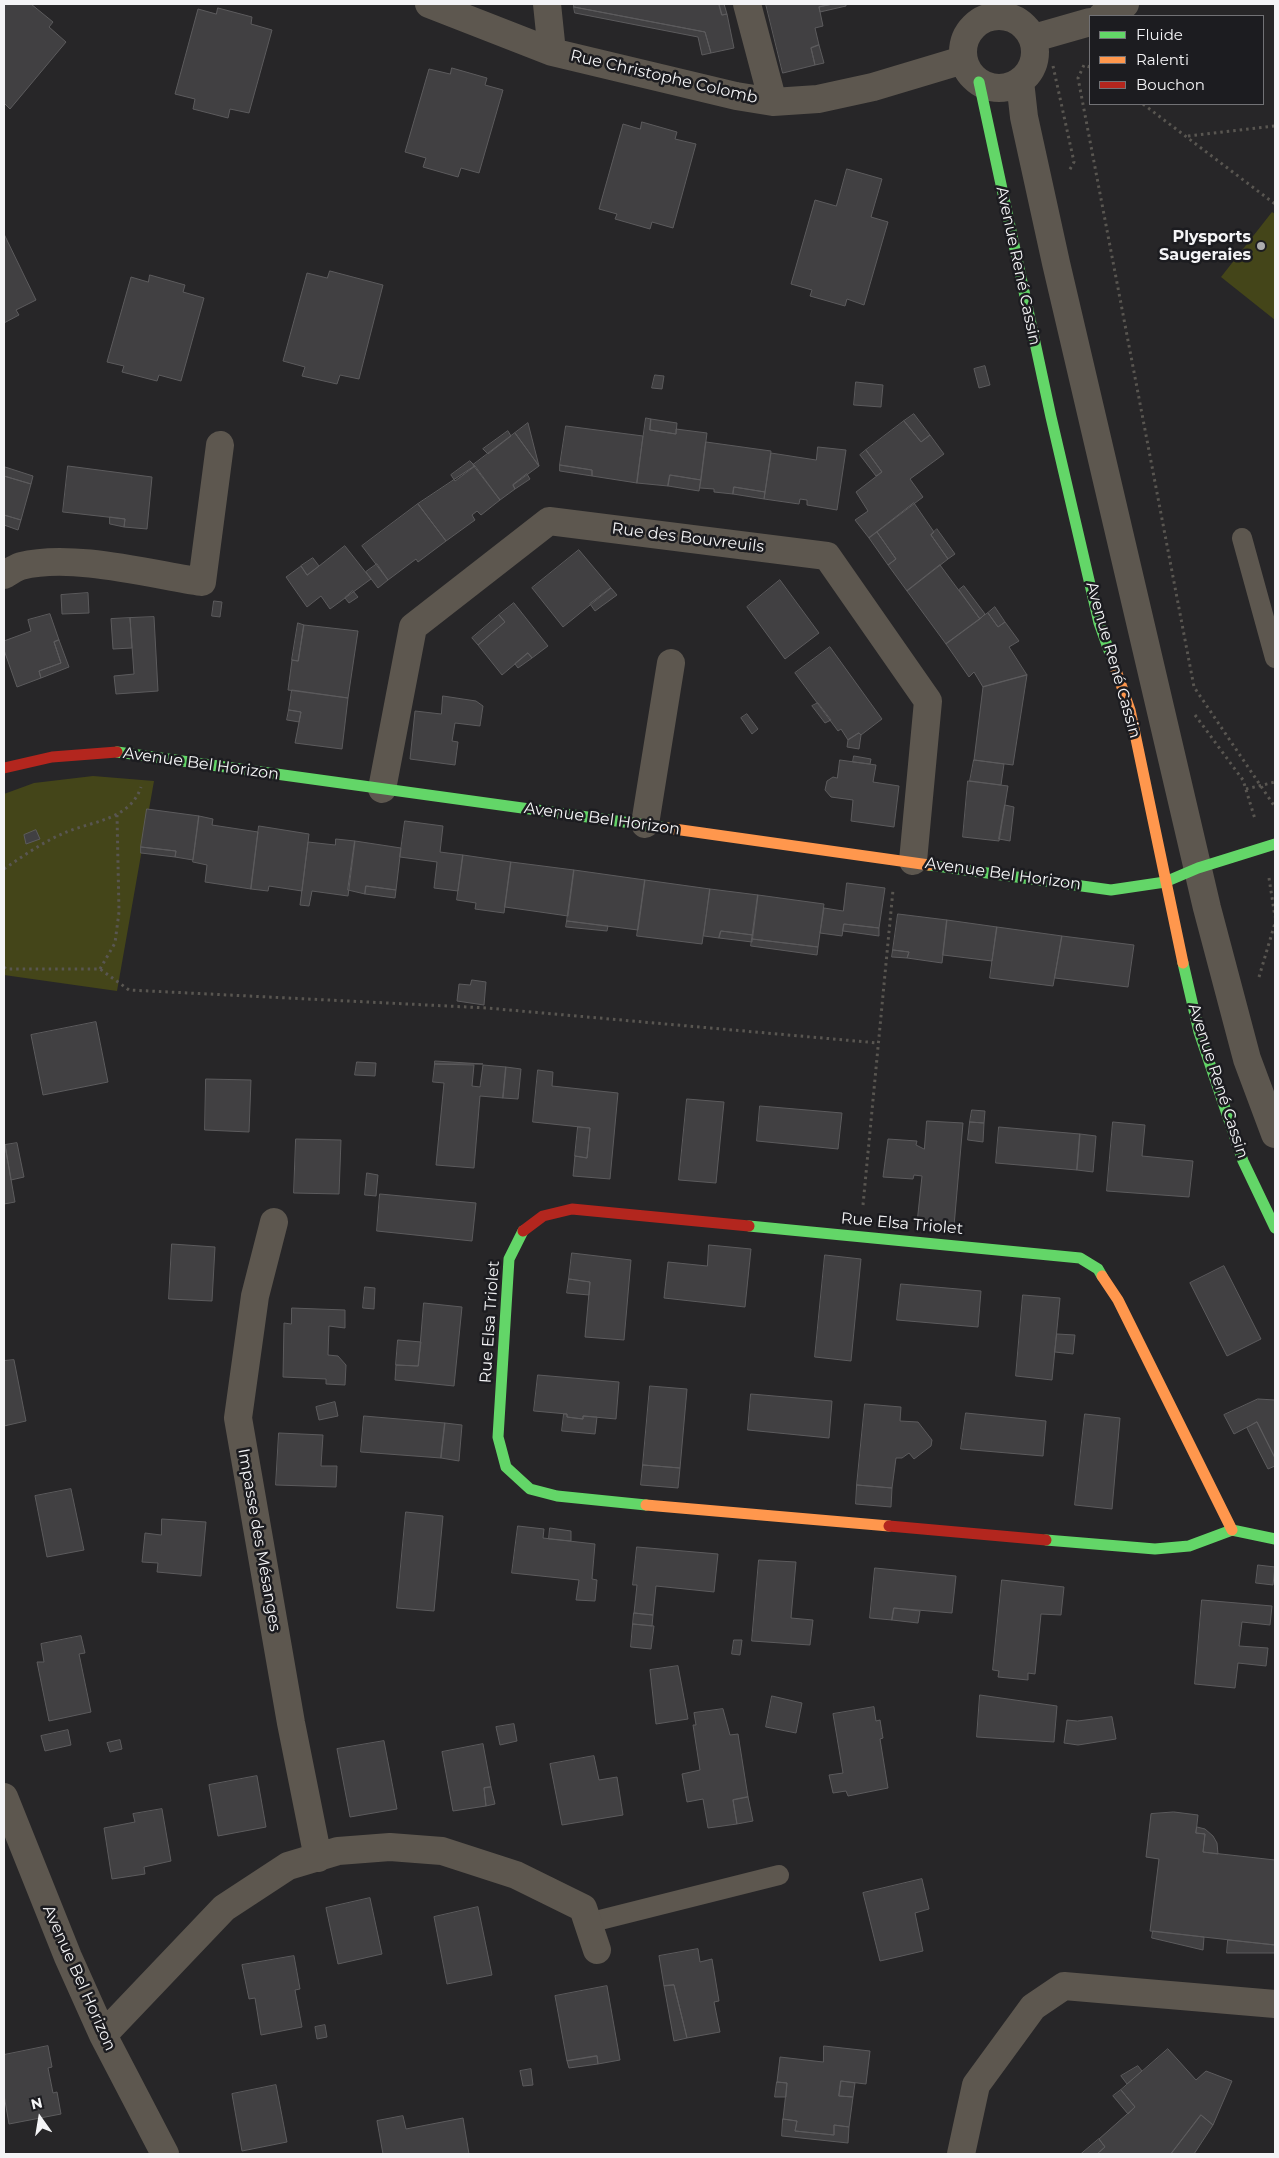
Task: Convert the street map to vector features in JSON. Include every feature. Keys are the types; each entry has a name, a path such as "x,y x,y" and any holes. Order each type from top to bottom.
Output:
{"street":[{"name":"Rue Christophe Colomb","path":"429,4 552,52 736,96 773,102 818,99 873,87 963,60"},
{"path":"548,4 552,52"},
{"path":"747,4 773,102"},
{"path":"1104,15 1125,4"},
{"path":"978,12 1011,17 1024,26 1034,38 1033,62 1028,72 1020,81 1003,88 990,87 979,82 971,76 963,60 963,44 978,12"},
{"path":"1034,38 1089,22"},
{"name":"Avenue René Cassin","path":"1020,81 1024,117 1056,263 1198,868 1247,1058 1275,1134"},
{"name":"Avenue René Cassin","path":"979,82 1051,417 1099,623 1130,710 1165,882 1199,1032 1242,1161 1275,1228"},
{"path":"4,575 20,566 55,563 84,564 202,582 220,445"},
{"name":"Rue des Bouvreuils","path":"382,789 413,627 549,521 827,556 928,701 905,860"},
{"path":"645,824 671,663"},
{"name":"Avenue Bel Horizon","path":"4,766 52,757 114,752 152,756 1111,890 1165,882 1198,868 1275,844"},
{"name":"Rue Elsa Triolet","path":"572,1209 1080,1258 1098,1269 1118,1300 1232,1530 1189,1546 1155,1549 556,1496 530,1489 506,1467 498,1437 509,1259 521,1232 543,1216 572,1209"},
{"name":"Impasse des Mésanges","path":"274,1222 255,1296 238,1418 291,1722 318,1858"},
{"path":"1232,1530 1275,1539"},
{"name":"Avenue Bel Horizon","path":"4,1796 68,1958 103,2034 165,2154"},
{"path":"103,2034 224,1908 288,1866 338,1851 390,1847 442,1850 516,1875 583,1908 597,1950"},
{"path":"962,2154 976,2085 1033,2007 1064,1986 1275,2004"}],"lane":[{"path":"1242,538 1275,658"},
{"path":"588,1923 779,1875"}],"path":[{"path":"1089,67 1084,65 1078,78 1194,687 1275,807"},
{"path":"1144,105 1188,136 1275,204"},
{"path":"1188,136 1275,126"},
{"path":"4,869 63,833 117,815 137,798 152,756"},
{"path":"1246,790 1275,782"},
{"path":"100,969 115,943 119,912 117,815"},
{"path":"860,1237 878,1043 905,860"},
{"path":"1269,875 1275,917"},
{"path":"1257,984 1275,923"},
{"path":"4,968 100,969 129,990 487,1008 878,1043"}],"shaded area":[{"name":"Plysports Saugeraies","path":"1272,212 1275,214 1275,320 1221,277"},
{"path":"93,776 154,781 117,991 4,975 4,794 34,783"}],"building":[{"path":"4,4 31,4 53,22 49,27 66,42 10,109 4,103"},
{"path":"574,4 719,4 722,15 727,14 734,48 711,53 705,32 574,7"},
{"path":"719,4 724,4 727,14 722,15"},
{"path":"766,4 833,4 819,7 823,26 815,28 819,45 811,48 815,65 783,73"},
{"path":"846,4 846,6 820,12 819,7"},
{"path":"574,7 705,32 711,53 702,55 698,37 575,13"},
{"path":"218,8 252,17 251,24 272,30 249,113 230,109 228,118 193,109 195,99 175,94 198,9 216,14"},
{"path":"819,45 824,63 815,65 811,48"},
{"path":"452,68 487,78 485,85 503,90 479,173 461,168 458,177 423,167 426,158 405,152 429,69 450,74"},
{"path":"642,122 677,132 675,139 696,144 673,228 652,222 650,229 615,219 617,214 599,209 623,124 640,129"},
{"path":"847,169 882,179 871,217 888,222 864,305 847,299 845,306 810,296 812,290 791,284 815,200 836,206"},
{"path":"4,234 36,300 16,310 19,315 4,323"},
{"path":"330,271 383,285 359,379 340,375 337,384 302,376 305,367 283,361 307,273 327,278"},
{"path":"150,275 185,285 183,292 204,298 181,381 159,375 157,381 122,372 124,366 107,362 131,277 148,282"},
{"path":"985,366 990,385 979,388 974,369"},
{"path":"655,375 664,376 662,389 652,388"},
{"path":"856,382 883,385 881,407 854,405"},
{"path":"914,414 930,435 921,442 904,421"},
{"path":"646,418 651,419 650,430 676,434 676,429 707,433 701,480 670,475 668,486 637,483"},
{"path":"651,419 677,423 676,434 650,430"},
{"path":"904,421 921,442 930,435 944,454 910,479 923,497 869,538 855,520 868,511 856,492 882,472 866,450"},
{"path":"528,423 539,466 515,433"},
{"path":"566,426 643,436 637,483 592,476 592,470 560,465"},
{"path":"508,431 511,436 488,454 483,449"},
{"path":"515,433 539,466 513,485 515,489 500,500 473,465"},
{"path":"706,442 771,451 765,492 734,487 733,494 714,492 714,489 700,488"},
{"path":"818,447 846,450 837,510 807,505 807,500 800,499 799,504 764,499 771,453 816,460"},
{"path":"866,450 882,472 876,476 860,455"},
{"path":"470,461 475,466 455,481 451,475"},
{"path":"560,465 592,470 592,476 560,471"},
{"path":"68,466 152,477 147,529 124,527 125,519 63,512"},
{"path":"475,466 500,500 481,515 477,511 472,515 475,520 446,541 418,504"},
{"path":"5,467 33,476 31,484 4,476"},
{"path":"527,474 530,479 515,489 513,485"},
{"path":"670,475 701,480 699,491 668,486"},
{"path":"4,476 31,484 21,520 4,515"},
{"path":"734,487 765,492 764,499 733,494"},
{"path":"914,503 934,532 931,535 948,559 907,591 888,565 896,559 877,532"},
{"path":"418,504 446,541 418,562 416,559 388,580 362,546"},
{"path":"4,515 21,520 18,530 4,525"},
{"path":"110,517 125,519 124,527 110,524"},
{"path":"937,529 955,554 948,559 931,535"},
{"path":"877,532 896,559 888,565 869,538"},
{"path":"345,546 371,579 330,609 321,596 307,607 286,577 301,566 307,575"},
{"path":"579,550 611,588 563,627 532,588"},
{"path":"313,558 319,566 307,575 301,566"},
{"path":"377,564 388,580 378,588 366,572"},
{"path":"940,565 980,619 946,644 907,591"},
{"path":"780,580 819,633 785,659 747,607"},
{"path":"964,586 985,614 980,619 959,590"},
{"path":"611,588 617,595 595,611 590,604"},
{"path":"353,591 358,597 349,603 345,598"},
{"path":"88,593 89,613 62,614 61,595"},
{"path":"214,601 222,602 220,617 212,616"},
{"path":"514,603 548,646 532,658 528,653 502,675 478,645 505,622 499,615"},
{"path":"995,607 1005,622 998,627 988,613"},
{"path":"988,613 998,627 1005,622 1019,641 1009,647 1027,675 983,687 974,672 969,677 946,644"},
{"path":"50,614 59,640 54,642 61,663 39,671 41,678 17,687 4,650 4,641 31,631 28,620"},
{"path":"499,615 505,622 478,645 472,638"},
{"path":"154,617 158,691 116,694 114,676 134,674 130,618"},
{"path":"130,618 132,648 113,649 111,619"},
{"path":"298,623 304,625 298,661 292,660"},
{"path":"304,625 358,631 348,698 288,690 292,660 298,661"},
{"path":"59,640 69,667 41,678 39,671 61,663 54,642"},
{"path":"830,647 882,719 861,735 859,733 848,740 841,729 838,731 795,673"},
{"path":"528,653 532,658 518,668 515,664"},
{"path":"1027,675 1013,765 974,760 983,687"},
{"path":"292,690 348,698 342,749 295,743 301,712 289,710"},
{"path":"443,696 476,701 483,706 480,726 455,723 452,741 458,742 455,765 410,759 415,711 441,714"},
{"path":"818,703 831,720 825,723 812,706"},
{"path":"289,710 301,712 299,722 287,720"},
{"path":"747,714 758,729 752,734 741,718"},
{"path":"859,733 861,735 859,749 847,747 848,740"},
{"path":"854,756 871,759 870,764 853,762"},
{"path":"840,760 876,765 873,782 899,786 894,827 851,821 853,800 831,797 825,790 827,781 833,777 837,778"},
{"path":"974,760 1004,764 1001,785 970,781"},
{"path":"968,781 1008,786 999,841 963,837"},
{"path":"1005,805 1014,807 1010,841 999,839"},
{"path":"147,809 199,816 193,860 175,857 176,851 141,847"},
{"path":"199,816 213,819 212,825 258,832 251,889 205,882 207,865 193,862"},
{"path":"405,821 443,826 440,852 463,855 458,891 434,888 437,862 400,857"},
{"path":"259,826 309,834 302,891 269,886 268,891 251,889"},
{"path":"36,830 40,839 26,844 24,835"},
{"path":"336,839 355,841 348,896 312,891 309,906 300,905 308,842 335,845"},
{"path":"355,841 401,848 396,890 366,886 365,894 348,890"},
{"path":"141,847 176,851 175,857 141,853"},
{"path":"463,855 511,862 504,913 475,909 476,903 457,900"},
{"path":"511,862 574,870 568,916 505,907"},
{"path":"574,870 645,880 638,930 567,921"},
{"path":"645,880 710,889 702,944 637,936"},
{"path":"847,883 885,888 879,928 844,924 842,936 820,933 824,908 843,911"},
{"path":"366,886 396,890 395,898 365,894"},
{"path":"710,889 758,895 753,935 721,931 719,938 704,936"},
{"path":"758,895 824,904 818,947 752,939"},
{"path":"898,914 947,920 942,963 907,958 909,952 893,950"},
{"path":"947,920 997,927 992,961 943,955"},
{"path":"567,921 608,926 607,931 566,927"},
{"path":"844,924 879,928 879,936 843,931"},
{"path":"997,927 1062,936 1053,986 990,978"},
{"path":"721,931 753,935 752,942 719,938"},
{"path":"1062,936 1134,945 1128,987 1055,978"},
{"path":"752,939 818,947 817,955 751,946"},
{"path":"893,950 909,952 907,958 892,957"},
{"path":"472,980 486,982 484,1005 457,1001 459,984 470,985"},
{"path":"96,1022 108,1082 43,1095 31,1035"},
{"path":"435,1061 483,1064 435,1064"},
{"path":"357,1062 376,1063 375,1076 355,1075"},
{"path":"435,1064 474,1065 472,1086 480,1087 483,1065 506,1067 503,1098 480,1096 474,1168 436,1165 444,1083 433,1082"},
{"path":"506,1067 521,1069 518,1099 503,1098"},
{"path":"538,1070 553,1072 552,1086 618,1093 610,1179 573,1176 575,1156 587,1158 590,1128 533,1122"},
{"path":"206,1079 251,1080 249,1132 205,1130"},
{"path":"687,1099 724,1102 716,1183 679,1180"},
{"path":"760,1106 842,1113 838,1149 757,1141"},
{"path":"972,1110 985,1111 984,1123 970,1122"},
{"path":"927,1121 963,1123 954,1226 917,1223 922,1176 914,1175 913,1179 883,1177 888,1139 917,1141 916,1145 924,1149"},
{"path":"970,1122 984,1123 983,1142 968,1140"},
{"path":"1113,1122 1145,1125 1142,1156 1193,1161 1189,1197 1107,1191"},
{"path":"578,1127 590,1128 587,1158 575,1156"},
{"path":"999,1127 1080,1134 1077,1170 996,1163"},
{"path":"1080,1134 1096,1136 1093,1172 1077,1170"},
{"path":"296,1139 341,1140 339,1194 294,1193"},
{"path":"17,1143 24,1177 11,1180 5,1145"},
{"path":"4,1146 15,1202 4,1204"},
{"path":"367,1173 378,1175 376,1196 365,1195"},
{"path":"380,1194 476,1203 472,1241 377,1231"},
{"path":"172,1244 215,1247 212,1301 169,1299"},
{"path":"709,1245 751,1249 745,1307 664,1298 668,1262 707,1266"},
{"path":"572,1253 631,1260 624,1340 585,1337 590,1282 569,1279"},
{"path":"825,1255 861,1259 851,1361 815,1357"},
{"path":"1224,1266 1261,1339 1227,1356 1190,1283"},
{"path":"569,1279 590,1282 589,1295 567,1293"},
{"path":"901,1284 981,1291 978,1327 897,1320"},
{"path":"365,1287 375,1288 374,1309 363,1308"},
{"path":"1023,1295 1060,1298 1052,1380 1016,1376"},
{"path":"424,1303 462,1307 454,1386 395,1380 396,1365 418,1366"},
{"path":"292,1308 345,1310 345,1328 329,1326 328,1355 338,1356 346,1365 345,1385 326,1384 326,1379 283,1377 284,1323 291,1324"},
{"path":"1057,1334 1075,1335 1073,1354 1055,1352"},
{"path":"398,1340 421,1342 418,1366 396,1365"},
{"path":"14,1360 26,1421 4,1426 4,1361"},
{"path":"538,1375 619,1382 616,1419 583,1416 583,1419 567,1417 567,1414 534,1411"},
{"path":"650,1386 687,1389 680,1468 643,1465"},
{"path":"751,1394 832,1401 829,1438 748,1430"},
{"path":"1258,1399 1275,1400 1275,1458 1257,1422 1234,1434 1224,1415"},
{"path":"335,1402 338,1416 319,1420 316,1407"},
{"path":"865,1404 901,1407 900,1421 918,1422 932,1440 931,1446 914,1459 909,1453 902,1458 896,1458 892,1488 857,1485"},
{"path":"966,1413 1046,1421 1043,1456 961,1449"},
{"path":"564,1414 567,1414 567,1417 583,1419 583,1416 597,1417 595,1434 562,1431"},
{"path":"1085,1414 1120,1418 1112,1509 1075,1505"},
{"path":"364,1416 445,1423 441,1458 361,1452"},
{"path":"1257,1422 1275,1458 1275,1466 1268,1469 1247,1428"},
{"path":"445,1423 462,1425 459,1461 441,1458"},
{"path":"279,1433 323,1435 321,1466 337,1466 336,1487 276,1485"},
{"path":"643,1465 680,1468 678,1488 641,1485"},
{"path":"857,1485 892,1488 891,1507 856,1504"},
{"path":"71,1489 84,1550 47,1557 35,1496"},
{"path":"406,1512 443,1516 434,1611 397,1608"},
{"path":"162,1519 206,1522 201,1576 157,1572 158,1563 142,1562 145,1533 161,1535"},
{"path":"518,1526 544,1529 543,1538 595,1544 592,1579 597,1580 595,1601 576,1600 579,1580 512,1573"},
{"path":"550,1528 571,1531 571,1541 549,1539"},
{"path":"637,1547 718,1554 714,1592 656,1586 653,1615 634,1613 637,1585 633,1585"},
{"path":"759,1560 796,1562 791,1618 813,1620 810,1645 752,1641"},
{"path":"1258,1565 1275,1567 1273,1585 1256,1583"},
{"path":"875,1568 956,1576 952,1613 894,1608 892,1620 870,1618"},
{"path":"1002,1580 1064,1587 1061,1615 1041,1614 1035,1674 1028,1673 1028,1680 998,1677 999,1671 993,1670"},
{"path":"1202,1600 1272,1606 1270,1625 1242,1622 1239,1646 1268,1648 1266,1666 1238,1663 1235,1688 1195,1684"},
{"path":"894,1608 920,1611 918,1623 892,1620"},
{"path":"634,1613 653,1615 652,1626 633,1624"},
{"path":"633,1624 654,1626 651,1649 631,1647"},
{"path":"81,1636 85,1653 79,1654 91,1712 49,1721 37,1662 44,1662 41,1644"},
{"path":"734,1640 742,1640 740,1655 732,1654"},
{"path":"678,1666 688,1719 656,1724 650,1670"},
{"path":"980,1695 1057,1706 1054,1742 977,1737"},
{"path":"772,1696 802,1703 796,1733 766,1727"},
{"path":"874,1707 876,1721 880,1720 883,1738 880,1739 888,1788 848,1796 846,1791 833,1793 829,1775 843,1773 833,1714"},
{"path":"723,1709 730,1735 738,1734 748,1797 733,1800 737,1824 708,1828 703,1799 687,1802 682,1774 700,1770 693,1725 696,1725 694,1713"},
{"path":"1112,1717 1116,1739 1078,1745 1064,1743 1067,1720 1077,1721"},
{"path":"514,1724 517,1741 500,1745 496,1727"},
{"path":"68,1730 71,1745 45,1751 41,1736"},
{"path":"120,1740 122,1749 110,1752 107,1743"},
{"path":"384,1741 397,1809 350,1817 337,1749"},
{"path":"483,1744 491,1787 484,1788 486,1806 453,1811 442,1752"},
{"path":"594,1756 599,1780 617,1777 623,1815 562,1825 550,1764"},
{"path":"257,1776 266,1827 218,1836 209,1785"},
{"path":"491,1787 495,1804 486,1806 484,1788"},
{"path":"748,1797 753,1821 737,1824 733,1800"},
{"path":"162,1809 171,1861 144,1867 145,1874 112,1879 104,1828 135,1822 133,1814"},
{"path":"1174,1812 1198,1815 1196,1833 1205,1834 1203,1852 1275,1860 1275,1945 1150,1931 1159,1859 1146,1857 1151,1814"},
{"path":"1197,1827 1205,1829 1213,1836 1217,1843 1218,1854 1203,1852 1205,1834 1196,1833"},
{"path":"922,1879 929,1909 915,1913 923,1951 880,1961 863,1893"},
{"path":"370,1898 382,1954 338,1964 326,1908"},
{"path":"478,1907 492,1975 447,1984 434,1917"},
{"path":"1153,1931 1204,1937 1203,1950 1152,1938"},
{"path":"1228,1940 1275,1945 1275,1953 1227,1953"},
{"path":"698,1949 700,1962 712,1959 719,2001 714,2002 720,2032 687,2038 674,1985 664,1986 659,1956"},
{"path":"294,1956 300,1989 295,1990 302,2027 261,2035 255,1998 249,1999 242,1965"},
{"path":"674,1985 687,2038 674,2041 664,1986"},
{"path":"607,1986 620,2060 598,2064 597,2056 567,2061 555,1996"},
{"path":"325,2025 327,2037 317,2039 315,2027"},
{"path":"48,2046 52,2067 48,2068 53,2093 57,2092 61,2114 9,2124 4,2095 4,2055"},
{"path":"824,2046 870,2051 866,2084 841,2081 839,2096 853,2097 849,2127 834,2125 834,2135 795,2131 797,2121 783,2119 787,2083 777,2082 780,2057 823,2062"},
{"path":"1168,2049 1196,2080 1206,2071 1232,2081 1213,2125 1201,2115 1171,2154 1097,2154 1105,2147 1099,2139 1135,2107 1121,2090"},
{"path":"597,2056 598,2064 569,2068 567,2061"},
{"path":"1138,2066 1142,2071 1127,2084 1121,2076"},
{"path":"531,2069 533,2085 523,2086 520,2071"},
{"path":"841,2081 855,2083 853,2097 839,2096"},
{"path":"777,2082 787,2083 786,2097 775,2097"},
{"path":"276,2085 287,2142 242,2151 232,2094"},
{"path":"1121,2090 1135,2107 1128,2114 1113,2096"},
{"path":"1201,2115 1213,2125 1194,2154 1171,2154"},
{"path":"403,2116 406,2129 463,2118 469,2154 383,2154 377,2121"},
{"path":"783,2119 797,2121 795,2131 834,2135 834,2125 849,2127 848,2143 782,2136"},
{"path":"1099,2139 1105,2147 1097,2154 1081,2154"}],"traffic: fast":[{"path":"979,82 1051,417 1099,623 1112,659"},
{"path":"117,752 667,828"},
{"path":"929,865 1111,890 1165,882 1198,868 1275,844"},
{"path":"1183,963 1199,1032 1243,1161 1275,1228"},
{"path":"749,1226 1080,1258 1098,1269 1102,1276"},
{"path":"523,1231 509,1259 498,1437 506,1467 530,1489 557,1496 646,1505"},
{"path":"1046,1540 1155,1549 1189,1546 1232,1530 1275,1539"}],"traffic: slow":[{"path":"1112,659 1130,710 1183,963"},
{"path":"667,828 929,865"},
{"path":"1102,1276 1118,1300 1232,1530"},
{"path":"646,1505 889,1526"}],"traffic: jam":[{"path":"4,768 52,757 117,752"},
{"path":"523,1231 543,1216 572,1209 749,1226"},
{"path":"889,1526 1046,1540"}],"place":[{"name":"Plysports Saugeraies","path":"1261,246"}]}
